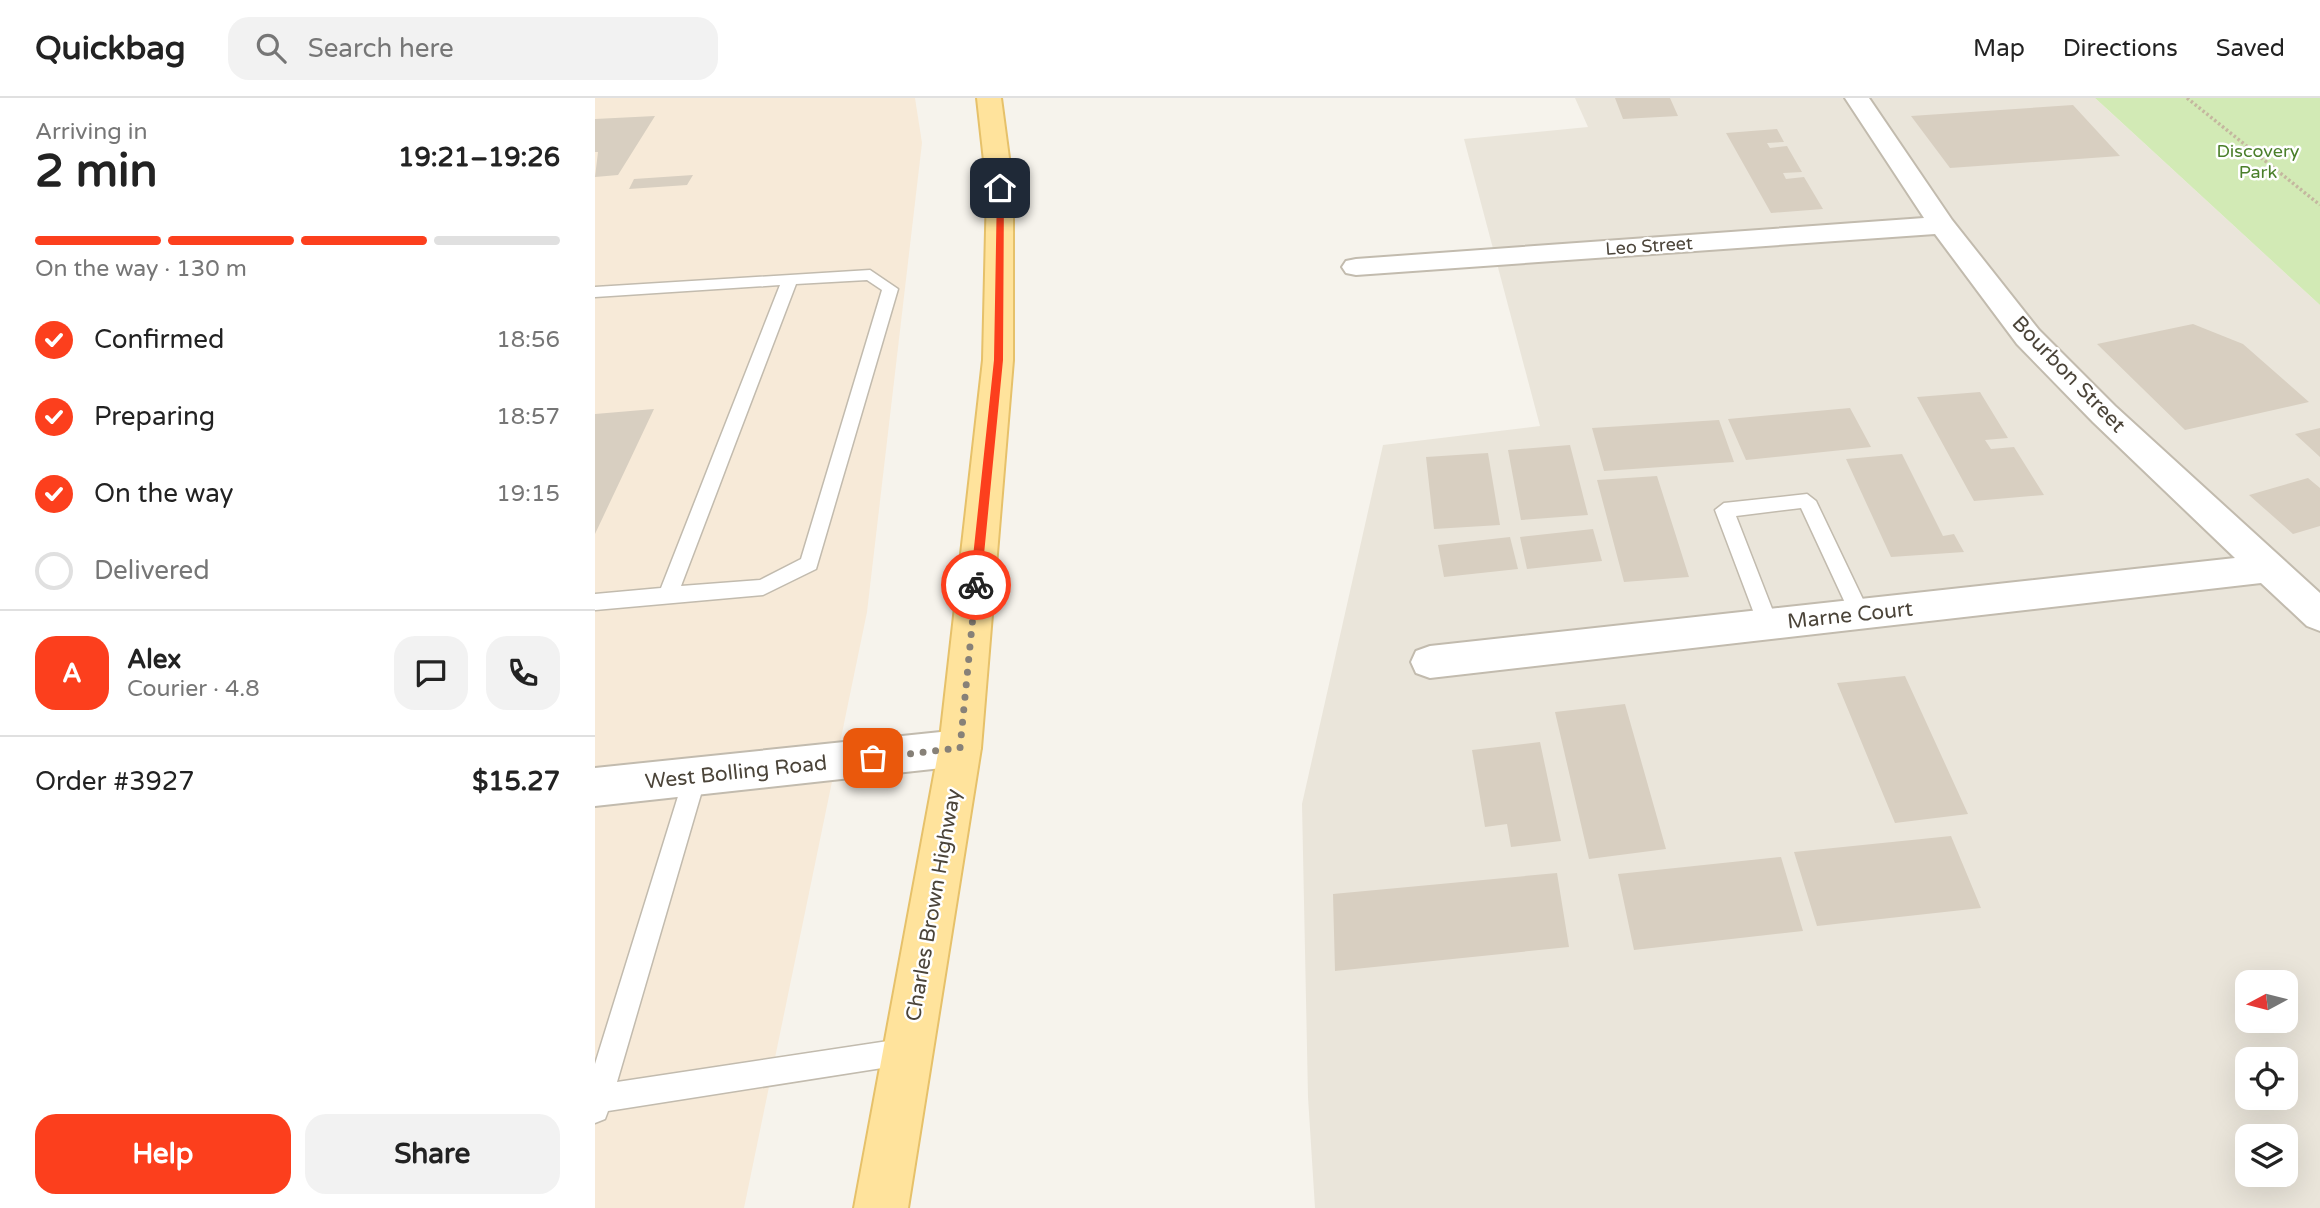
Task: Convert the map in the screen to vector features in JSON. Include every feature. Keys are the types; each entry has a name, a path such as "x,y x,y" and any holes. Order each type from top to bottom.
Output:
{"main road":[{"name":"Charles Brown Highway","path":"881,1208 960,748 998,360 1000,188 989,98"}],"street":[{"name":"Bourbon Street","path":"1857,98 1942,225 2028,337 2104,414 2320,616"},
{"name":"Leo Street","path":"1356,267 1942,225"},
{"name":"Marne Court","path":"1430,662 2270,568"},
{"name":"West Bolling Road","path":"595,788 960,748"}],"lane":[{"path":"595,292 870,275 890,289 809,564 763,587 595,602"},
{"path":"669,595 791,278"},
{"path":"1768,624 1724,510 1807,501 1860,614"},
{"path":"695,777 596,1104 908,1051"}],"path":[{"path":"2187,98 2320,205"}],"shaded area":[{"path":"595,98 915,98 922,143 867,612 744,1208 595,1208"},
{"path":"1575,98 2095,98 2320,305 2320,1208 1315,1208 1308,1097 1302,804 1383,445 1540,426 1464,139 1588,127"}],"green space":[{"name":"Discovery Park","path":"2095,98 2320,98 2320,305 2106,108"}],"building":[{"path":"1615,98 1670,98 1678,116 1623,119"},
{"path":"2073,105 2120,156 1950,168 1911,116"},
{"path":"655,116 618,175 595,177 598,152 595,152 595,119"},
{"path":"1777,129 1784,142 1767,143 1770,148 1787,146 1802,172 1783,173 1786,179 1804,177 1823,209 1771,213 1726,133"},
{"path":"693,175 687,185 629,189 634,179"},
{"path":"2193,324 2243,344 2309,402 2185,430 2097,344"},
{"path":"1980,392 2008,438 1985,440 1991,449 2014,447 2044,495 1974,501 1917,397"},
{"path":"1850,408 1871,447 1746,460 1728,419"},
{"path":"654,409 595,534 595,414"},
{"path":"1719,420 1734,462 1604,471 1592,428"},
{"path":"2320,428 2320,457 2295,434"},
{"path":"1570,445 1588,515 1521,520 1508,450"},
{"path":"1488,453 1500,525 1434,529 1426,457"},
{"path":"1902,454 1943,536 1954,534 1964,552 1891,557 1846,459"},
{"path":"1657,476 1689,577 1624,582 1597,480"},
{"path":"2308,478 2320,488 2320,526 2293,534 2249,495"},
{"path":"1593,529 1602,561 1527,569 1520,537"},
{"path":"1510,537 1518,569 1444,577 1438,545"},
{"path":"1905,676 1968,814 1895,823 1837,683"},
{"path":"1625,704 1666,849 1589,859 1555,712"},
{"path":"1540,742 1561,841 1511,847 1507,824 1485,827 1472,750"},
{"path":"1951,836 1981,908 1817,926 1794,852"},
{"path":"1781,857 1803,931 1634,950 1618,874"},
{"path":"1557,873 1569,947 1335,971 1333,894"}],"way so far":[{"path":"873,758 960,748 976,585"}],"route":[{"path":"976,585 998,360 1000,188"}]}
